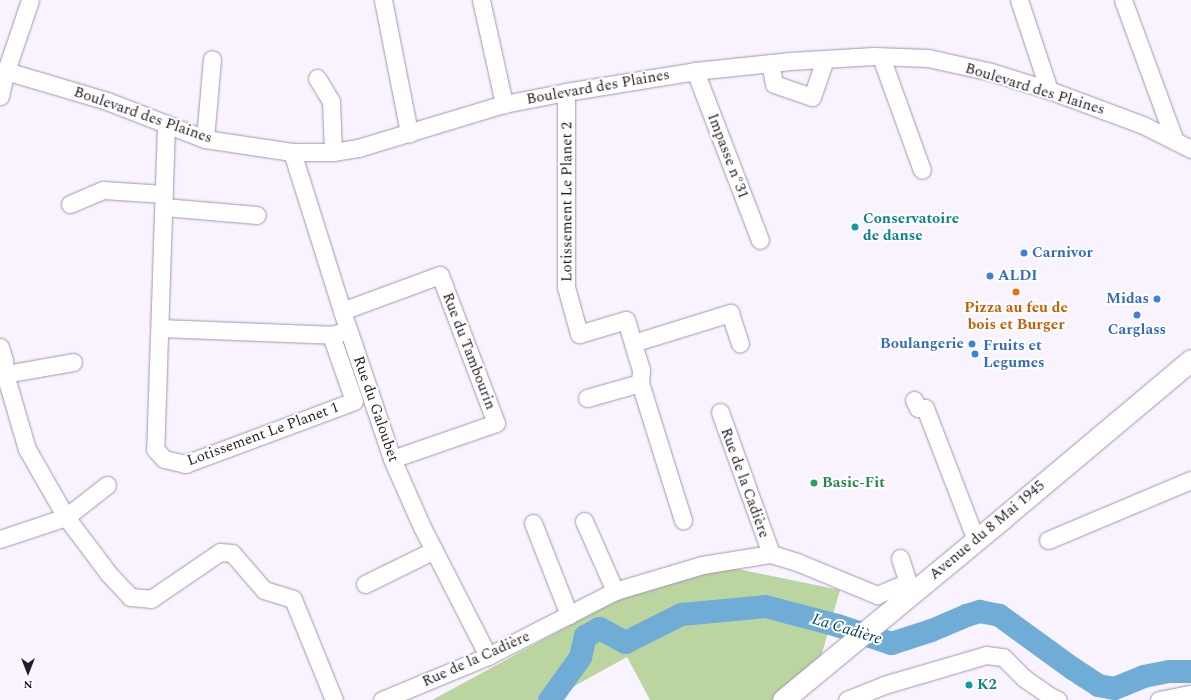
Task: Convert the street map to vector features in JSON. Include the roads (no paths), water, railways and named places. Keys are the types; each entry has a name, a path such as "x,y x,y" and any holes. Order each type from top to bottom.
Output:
{"main road":[{"name":"Avenue du 8 Mai 1945","path":"894,616 913,585 976,540 1191,360"},
{"name":"Avenue du 8 Mai 1945","path":"783,700 852,650 1191,374"},
{"name":"Avenue du 8 Mai 1945","path":"803,700 852,650"}],"street":[{"path":"0,96 3,71 30,0"},
{"path":"383,0 409,133"},
{"path":"481,0 504,104"},
{"path":"1019,0 1049,90"},
{"path":"1123,0 1175,141"},
{"path":"881,57 922,170"},
{"name":"Boulevard des Plaines","path":"3,71 108,101 205,139 292,152 333,152 358,148 504,104 566,92 695,71 825,59 881,57 928,58 991,72 1049,90 1143,125 1191,149"},
{"path":"205,139 212,59"},
{"path":"770,63 774,84 812,97 825,59"},
{"name":"Impasse n°31","path":"695,71 760,240"},
{"path":"317,78 331,101 333,152"},
{"name":"Lotissement Le Planet 2","path":"566,92 566,287 579,334 626,320 641,370 640,383 683,520"},
{"name":"Lotissement Le Planet 1","path":"166,125 155,449 164,459 184,464 354,401 331,335"},
{"name":"Rue du Galoubet","path":"292,152 348,330 392,459 434,550 488,656"},
{"path":"70,204 103,190 257,214"},
{"name":"Rue du Tambourin","path":"342,311 440,275 496,423 392,459"},
{"path":"633,343 730,313 740,343"},
{"path":"160,328 331,335 348,330"},
{"path":"0,347 4,360 3,372 27,449 66,517 108,573 130,597 151,599 220,552 232,553 264,590 293,599 334,700"},
{"path":"3,372 73,362"},
{"path":"587,398 640,383"},
{"path":"914,400 918,408 925,408 976,540"},
{"name":"Rue de la Cadière","path":"720,412 771,554"},
{"path":"1048,540 1191,480"},
{"path":"0,539 66,517 107,485"},
{"path":"584,521 615,591"},
{"path":"533,522 569,616"},
{"path":"365,584 434,550"},
{"name":"Rue de la Cadière","path":"382,700 488,656 569,616 615,591 702,565 771,554 797,562 877,595 913,585"},
{"path":"900,558 913,585"},
{"path":"847,700 899,681 986,655 1003,657 1024,678 1048,695 1058,700"},
{"path":"1159,700 1191,694"}],"waterway":[{"name":"La Cadière","path":"549,700 580,657 585,636 599,628 625,642 681,614 765,606 837,625 891,643 931,630 979,611 999,615 1098,685 1114,688 1143,676 1169,671 1191,671"}],"place":[{"name":"Conservatoire de danse","path":"855,227"},
{"name":"Carnivor","path":"1024,253"},
{"name":"ALDI","path":"990,276"},
{"name":"Pizza au feu de bois et Burger","path":"1016,292"},
{"name":"Midas","path":"1157,299"},
{"name":"Carglass","path":"1137,315"},
{"name":"Boulangerie","path":"972,344"},
{"name":"Fruits et Legumes","path":"975,354"},
{"name":"Basic-Fit","path":"814,483"},
{"name":"K2","path":"969,685"}]}
